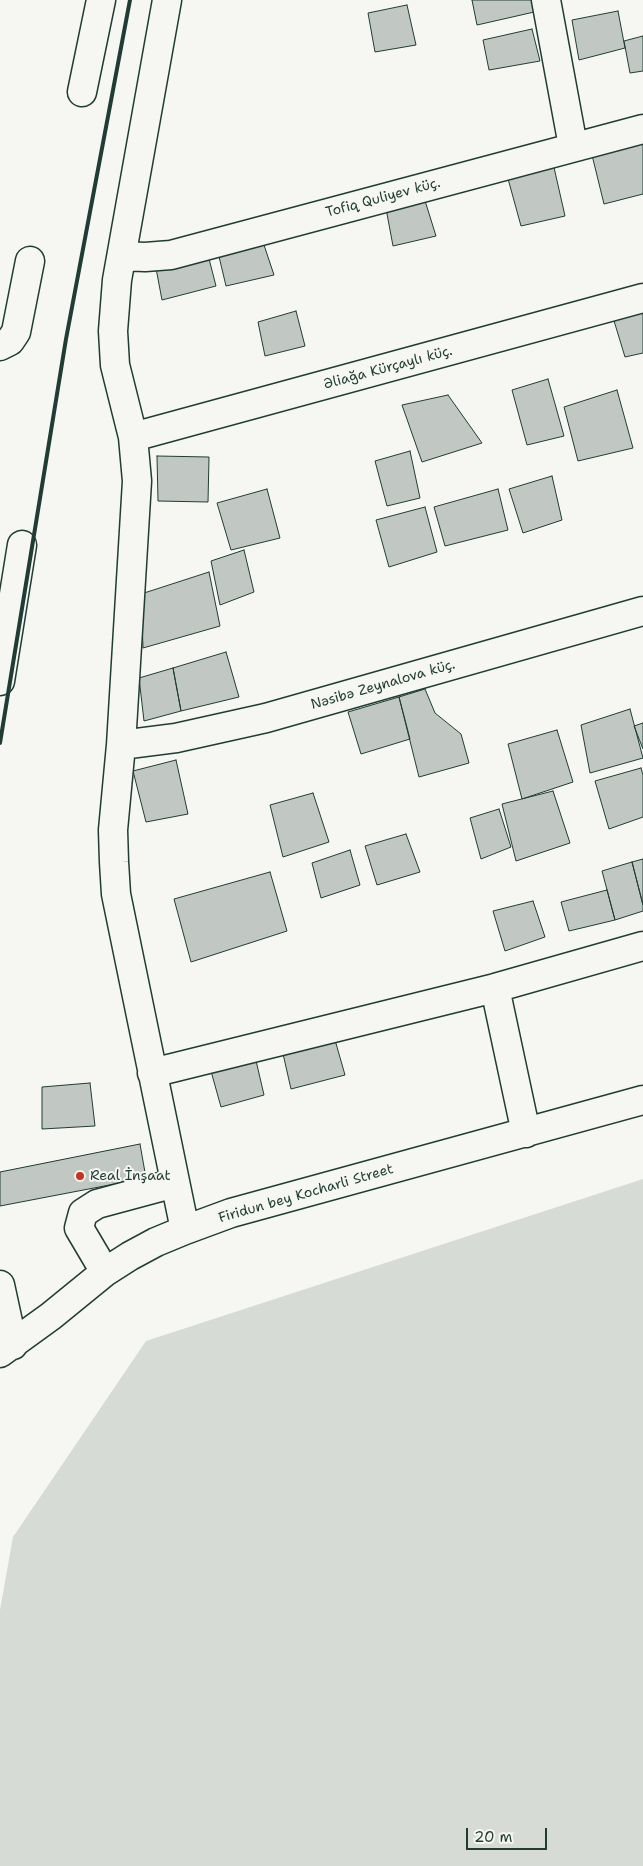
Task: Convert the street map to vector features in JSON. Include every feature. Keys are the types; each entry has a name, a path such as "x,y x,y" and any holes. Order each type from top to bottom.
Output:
{"street":[{"path":"82,92 101,0"},
{"path":"167,0 156,52 117,280 113,331 115,365 133,437 137,481 113,830 116,894 185,1230"},
{"path":"546,0 573,146"},
{"name":"Tofiq Quliyev küç.","path":"122,256 171,255 573,146 643,129"},
{"path":"0,346 10,341 16,332 30,261"},
{"name":"Əliağa Kürçaylı küç.","path":"133,437 643,298"},
{"path":"0,681 22,545"},
{"name":"Nəsibə Zeynalova küç.","path":"120,745 176,738 266,718 643,611"},
{"path":"152,1073 495,988 643,946"},
{"path":"495,988 526,1133"},
{"name":"Firidun bey Kocharli Street","path":"6,1349 105,1272 156,1242 185,1230 231,1213 643,1100"},
{"path":"105,1272 79,1228 83,1213 98,1204 175,1183"},
{"path":"0,1285 6,1349"}],"shaded area":[{"path":"643,1179 643,1866 0,1866 0,1610 13,1537 146,1341"}],"building":[{"path":"472,0 540,0 543,10 477,25"},
{"path":"407,5 416,45 375,52 368,13"},
{"path":"618,11 625,48 579,60 572,20"},
{"path":"532,29 540,61 489,70 483,40"},
{"path":"643,36 643,71 630,73 624,41"},
{"path":"643,139 643,194 604,204 591,151"},
{"path":"553,163 565,216 521,226 507,175"},
{"path":"422,191 436,236 393,246 385,203"},
{"path":"261,236 274,275 226,286 217,248"},
{"path":"207,251 216,286 162,300 155,263"},
{"path":"643,304 643,353 625,357 611,311"},
{"path":"296,311 305,346 265,356 258,322"},
{"path":"548,379 564,436 527,445 512,390"},
{"path":"617,390 633,448 578,461 564,407"},
{"path":"448,395 482,443 422,462 402,405"},
{"path":"410,451 420,498 387,506 375,461"},
{"path":"157,456 209,457 208,502 158,501"},
{"path":"552,476 562,520 523,533 509,489"},
{"path":"267,489 280,538 231,550 217,503"},
{"path":"498,489 508,530 445,546 434,507"},
{"path":"425,507 437,552 389,567 376,520"},
{"path":"244,550 254,592 220,605 211,561"},
{"path":"209,572 220,626 143,648 141,594"},
{"path":"226,652 239,697 181,711 173,668"},
{"path":"173,668 181,711 144,721 139,678"},
{"path":"425,689 435,713 461,734 469,763 419,777 399,697"},
{"path":"399,697 410,739 361,754 348,712"},
{"path":"630,709 643,758 590,773 581,725"},
{"path":"643,723 643,749 634,726"},
{"path":"557,730 573,782 522,799 508,744"},
{"path":"176,760 188,814 146,822 133,771"},
{"path":"641,768 643,775 643,817 609,829 595,781"},
{"path":"553,791 570,843 516,861 502,804"},
{"path":"313,793 329,842 283,857 270,805"},
{"path":"499,809 511,847 481,859 470,818"},
{"path":"406,834 420,872 377,885 365,846"},
{"path":"350,850 360,885 321,898 312,863"},
{"path":"643,859 643,905 632,862"},
{"path":"632,862 643,911 615,920 602,871"},
{"path":"270,872 287,931 191,962 174,899"},
{"path":"607,890 615,920 569,931 561,902"},
{"path":"533,901 545,937 505,951 493,911"},
{"path":"333,1033 345,1075 291,1089 281,1045"},
{"path":"254,1052 264,1095 221,1107 209,1064"},
{"path":"90,1083 95,1126 42,1129 42,1087"},
{"path":"140,1144 146,1178 0,1206 0,1172"}],"railway":[{"path":"0,743 66,339 130,0"}],"place":[{"name":"Real İnşaat","path":"80,1176"}]}
